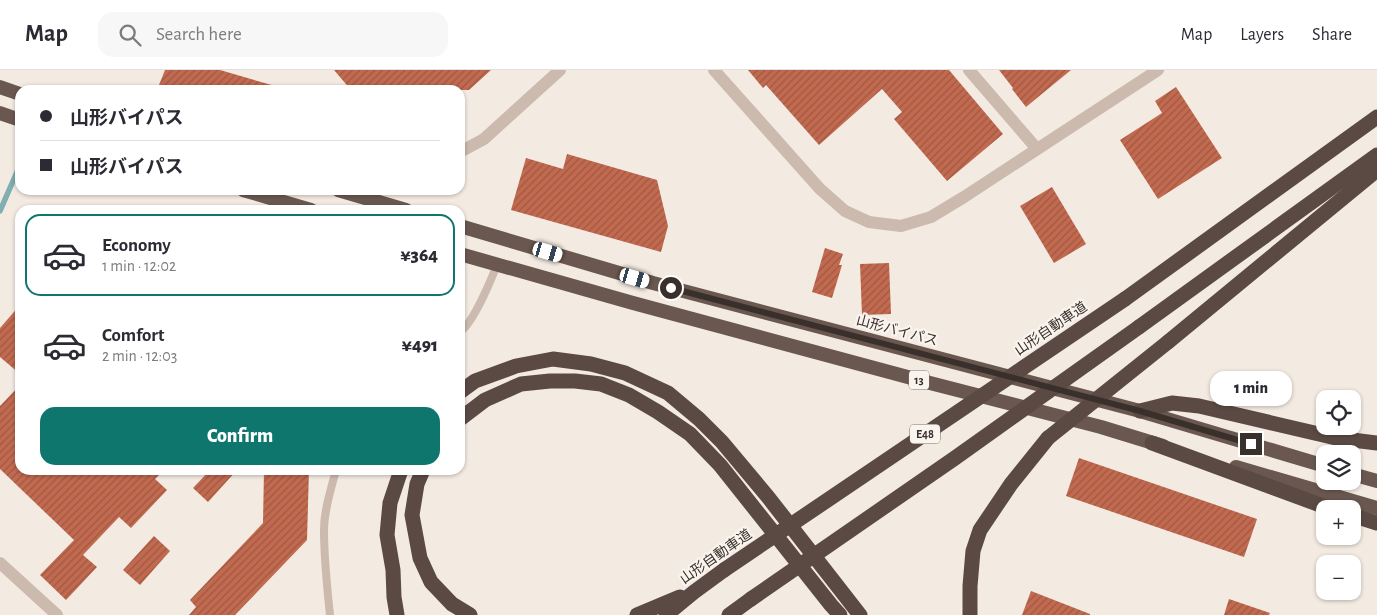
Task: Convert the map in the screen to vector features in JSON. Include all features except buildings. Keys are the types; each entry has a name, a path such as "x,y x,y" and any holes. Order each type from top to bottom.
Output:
{"highway":[{"path":"0,87 15,92"},
{"path":"0,113 15,118"},
{"name":"山形自動車道","path":"666,615 724,570 1125,299 1377,117"},
{"name":"E48","path":"730,615 947,464 1377,155"},
{"path":"970,615 973,551 980,530 1011,484 1048,438 1377,170"},
{"path":"261,195 294,205"},
{"path":"355,195 389,205"},
{"name":"山形バイパス","path":"465,227 653,283 1140,411 1316,463"},
{"name":"13","path":"465,255 690,319 1101,427 1377,508"},
{"path":"465,388 475,381 516,366 553,359 591,364 625,373 668,393 699,419 722,442 768,497 860,615"},
{"path":"465,415 485,400 521,384 550,380 601,384 629,395 690,434 720,464 840,615"},
{"path":"1140,411 1172,403 1198,406 1336,438 1377,443"},
{"path":"1152,443 1316,503"},
{"path":"397,615 393,570 387,535 390,503 399,475"},
{"path":"421,475 417,484 412,515 420,558 431,582 452,604 470,615"},
{"path":"1361,477 1377,482"},
{"path":"1361,518 1377,523"},
{"path":"637,615 694,592"}],"street":[{"path":"465,149 484,139 560,70"},
{"path":"714,70 820,189 845,211 869,222 901,226 931,216 964,197 1153,71"},
{"path":"969,70 1037,149"},
{"path":"0,563 57,615"}],"lane":[{"path":"465,329 497,265"},
{"path":"330,615 324,529 335,475"}],"waterway":[{"path":"0,211 15,176"}],"route":[{"path":"671,288 1140,411 1251,444"}]}
